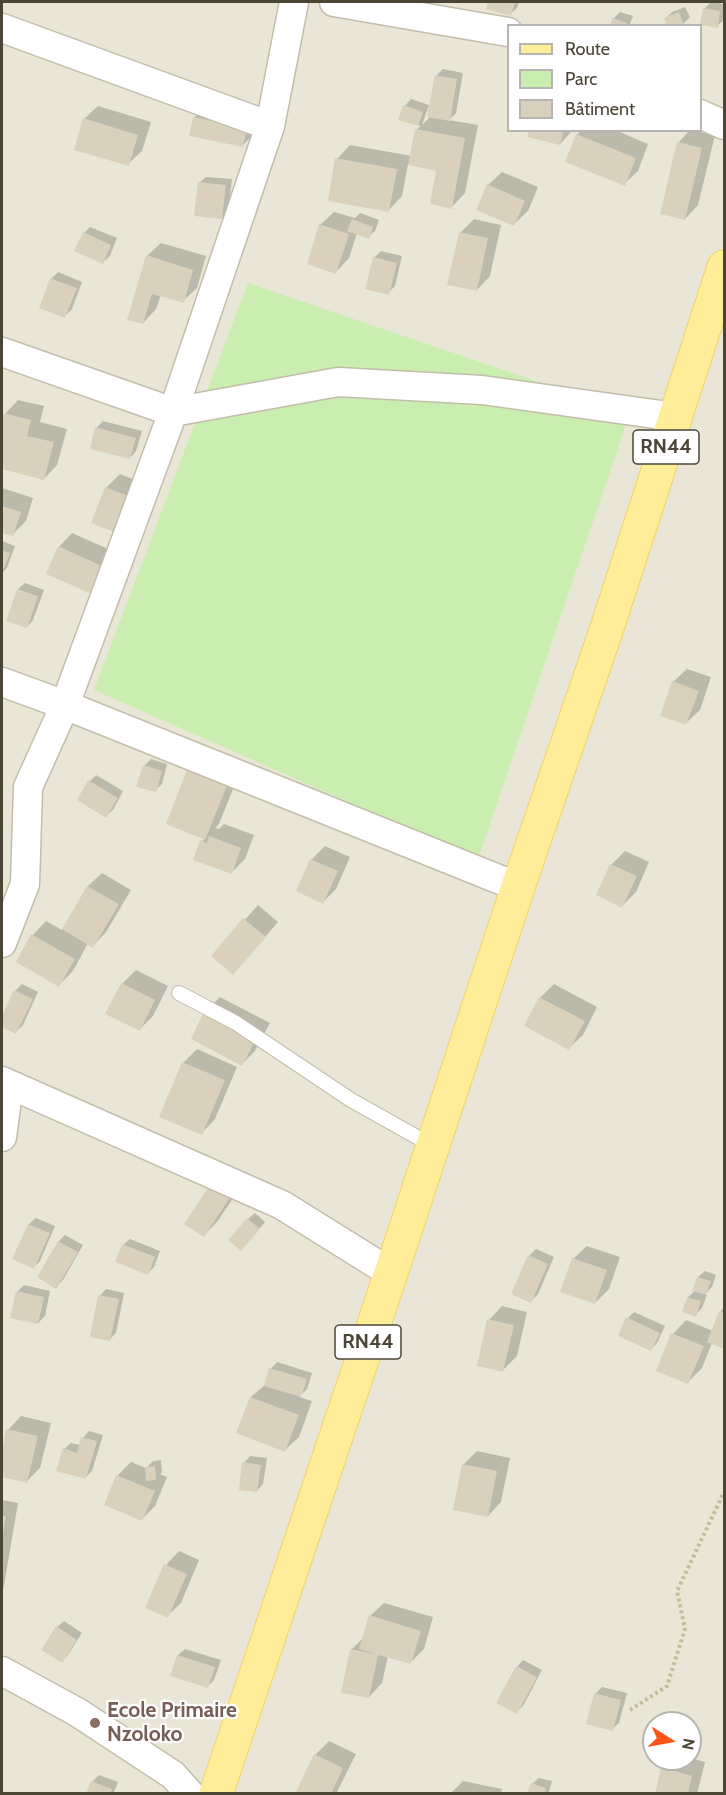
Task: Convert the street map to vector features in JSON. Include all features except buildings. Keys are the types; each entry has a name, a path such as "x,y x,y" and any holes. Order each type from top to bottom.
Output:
{"main road":[{"name":"RN44","path":"216,1794 518,887 608,628 724,267"}],"street":[{"path":"2,943 25,884 28,787 65,705 173,412 270,126 294,2"},
{"path":"334,2 507,32"},
{"path":"2,28 270,126"},
{"path":"702,115 724,125"},
{"path":"2,352 173,412 338,382 482,390 676,417"},
{"path":"2,682 65,705 518,887"},
{"path":"2,1137 5,1083 282,1205 391,1273"},
{"path":"2,1671 77,1712 173,1775 190,1794"}],"lane":[{"path":"179,993 236,1023 351,1100 433,1146"}],"path":[{"path":"630,1710 668,1686 685,1629 677,1591 724,1492"}],"shaded area":[{"path":"2,2 724,2 724,1793 2,1793"}],"green space":[{"path":"248,283 630,413 478,859 94,690"}],"place":[{"name":"Ecole Primaire Nzoloko","path":"95,1723"}]}
